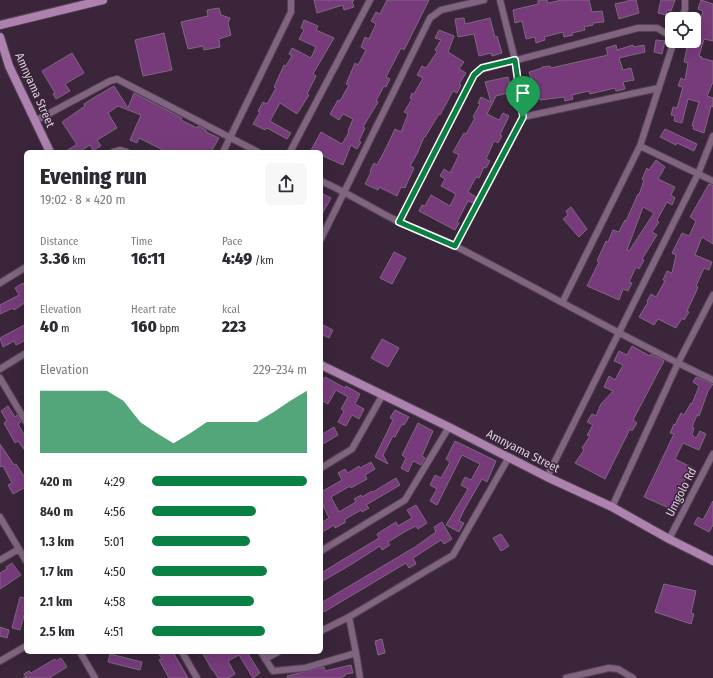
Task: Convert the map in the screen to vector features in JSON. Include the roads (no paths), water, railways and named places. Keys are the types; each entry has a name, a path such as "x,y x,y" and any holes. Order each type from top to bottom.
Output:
{"street":[{"path":"0,26 103,0"},
{"path":"224,150 291,12 291,0"},
{"path":"291,150 370,0"},
{"path":"323,234 430,18 441,10 484,0"},
{"path":"455,246 523,117 515,60 500,0"},
{"path":"684,12 685,0"},
{"path":"399,222 474,75 482,68 638,28 657,28 665,33"},
{"name":"Amnyama Street","path":"0,37 9,66 49,150"},
{"path":"563,301 640,146 672,48"},
{"path":"36,121 110,81 117,79 254,150"},
{"path":"523,117 659,88"},
{"path":"547,477 698,174 713,136"},
{"path":"640,146 713,181"},
{"path":"323,182 344,191 399,222 455,246 563,301 619,333 713,380"},
{"path":"0,284 24,268"},
{"path":"612,508 678,363 713,295"},
{"path":"0,369 24,354"},
{"name":"Amnyama Street","path":"323,366 612,508 713,561"},
{"path":"0,378 24,419"},
{"path":"323,467 352,449 382,396"},
{"path":"323,550 405,500 449,427"},
{"name":"Umgolo Rd","path":"669,539 713,454"},
{"path":"323,630 349,617 453,555 509,457"},
{"path":"0,517 24,558"},
{"path":"0,560 19,549"},
{"path":"349,617 360,678"},
{"path":"0,661 24,647"},
{"path":"81,654 95,678"},
{"path":"183,654 197,678"},
{"path":"262,654 273,671 305,668 356,654"},
{"path":"265,658 274,654"},
{"path":"566,678 609,668 618,669 633,678"}]}
